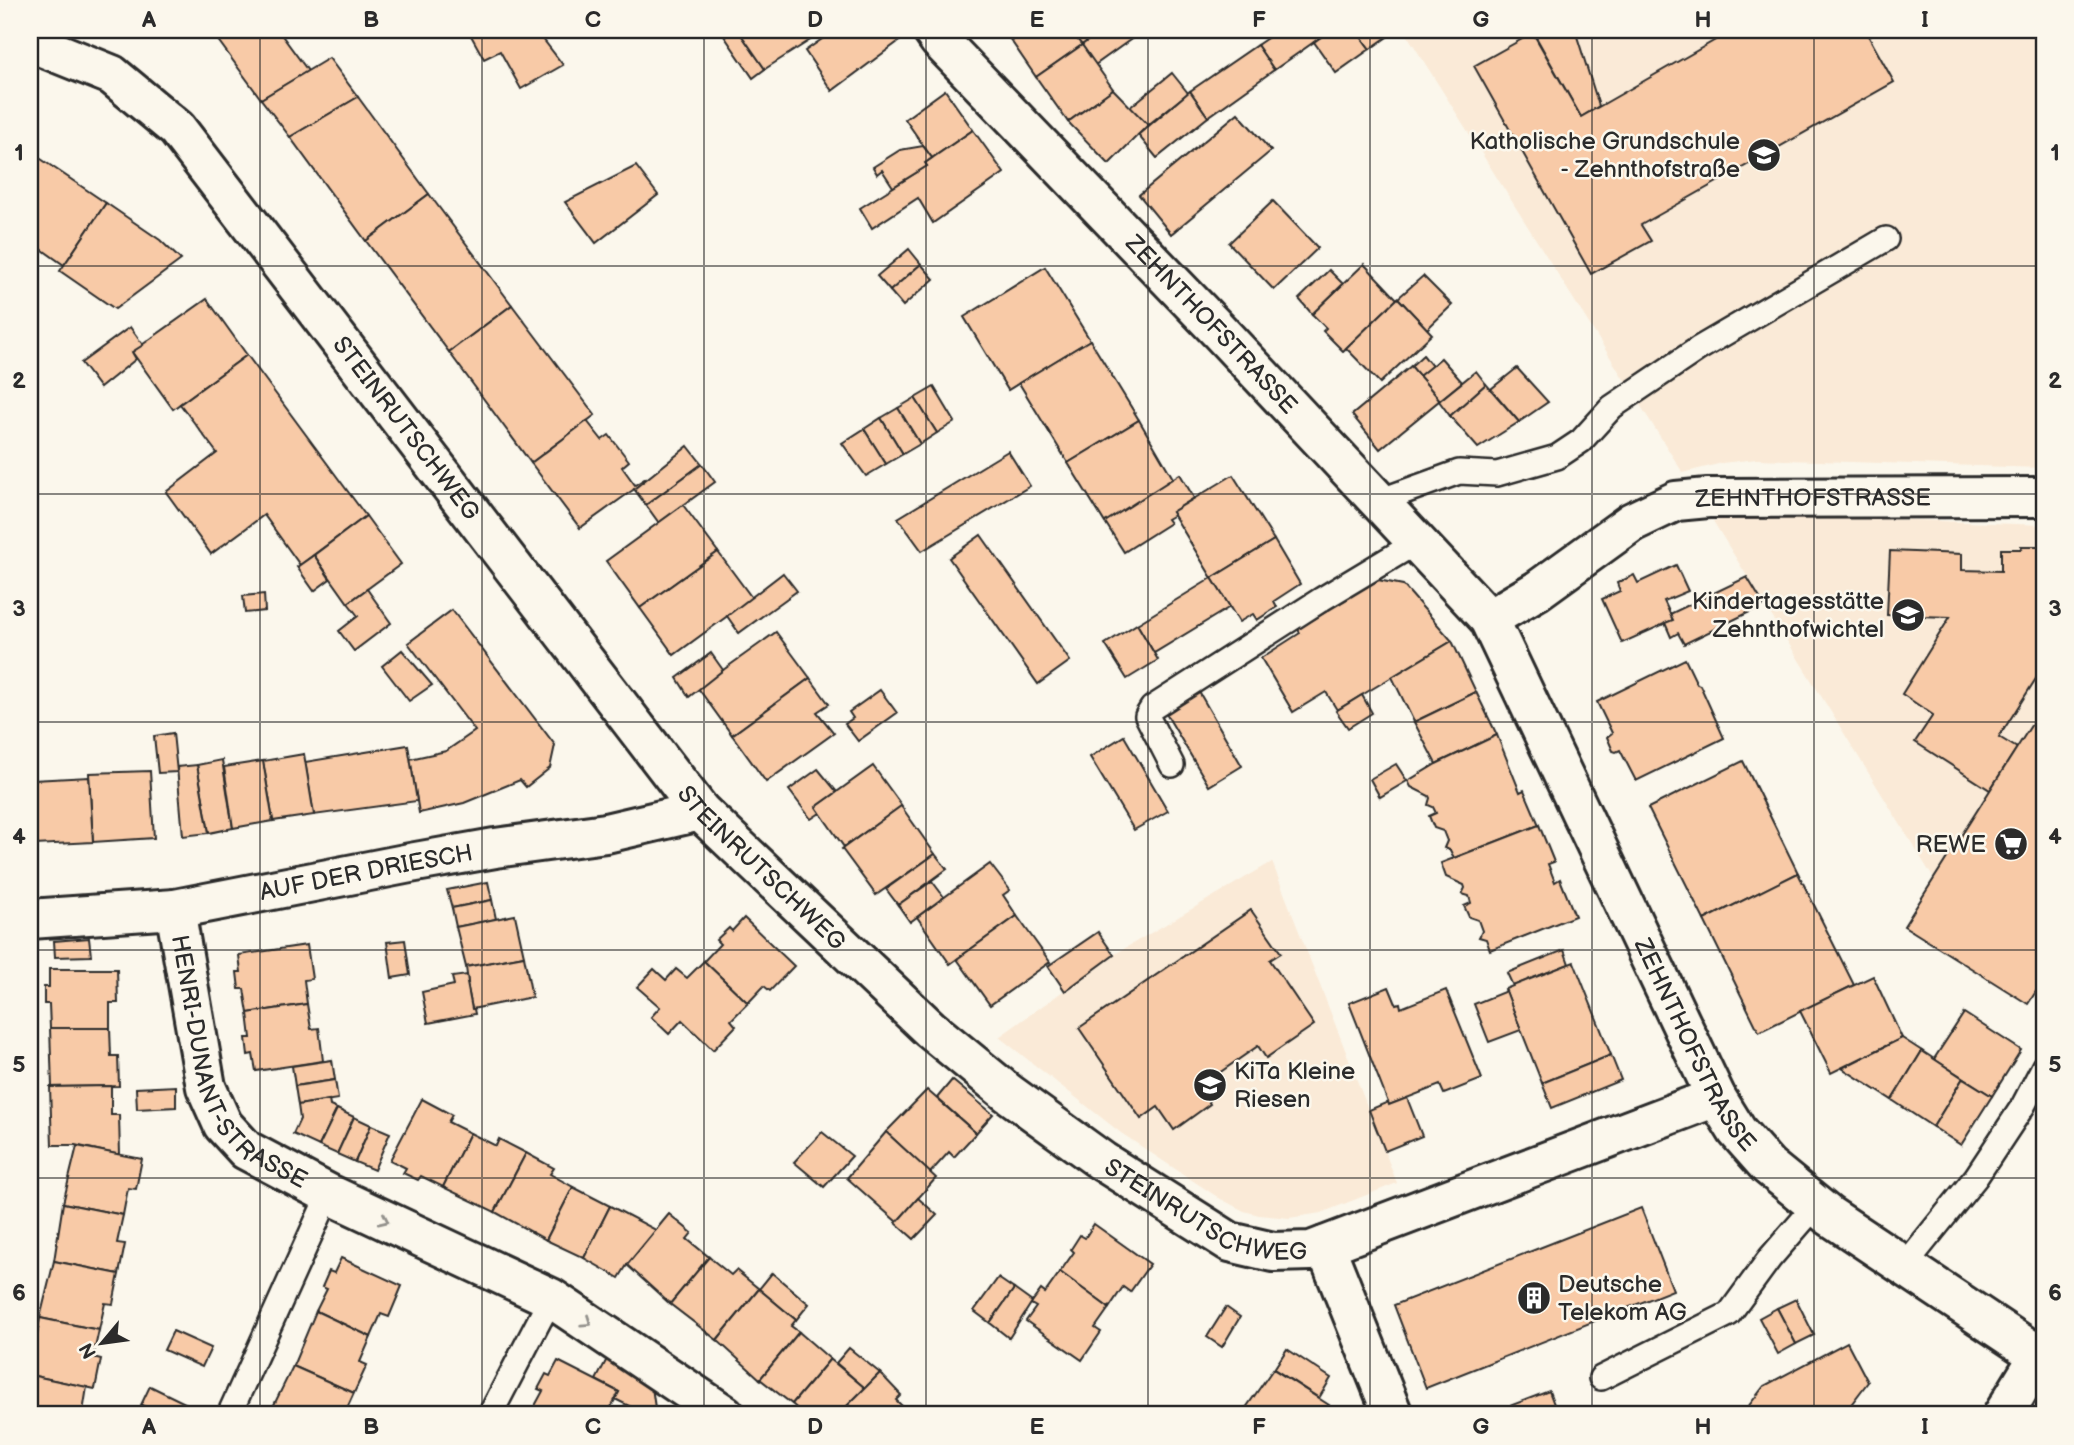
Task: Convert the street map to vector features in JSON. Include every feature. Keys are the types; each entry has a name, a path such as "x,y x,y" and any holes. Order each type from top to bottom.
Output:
{"street":[{"name":"ZEHNTHOFSTRASSE","path":"932,30 1489,619 1716,1097 1737,1131 1768,1166 1816,1205 2043,1354"},
{"name":"STEINRUTSCHWEG","path":"41,39 112,75 177,129 700,811 930,1029 1008,1093 1102,1161 1230,1242 1273,1252 1311,1251 1716,1097"},
{"name":"ZEHNTHOFSTRASSE","path":"1489,619 1538,590 1632,522 1676,501 1722,498 2044,497"},
{"name":"AUF DER DRIESCH","path":"30,919 175,909 410,863 606,832 700,811"},
{"name":"HENRI-DUNANT-STRASSE","path":"175,909 206,1087 223,1125 246,1150 329,1194 551,1298 725,1415"},
{"path":"1325,1246 1393,1415"},
{"path":"2003,1415 2043,1354"}],"lane":[{"path":"1379,501 1459,472 1497,474 1557,457 1581,441 1612,407 1698,349 1886,239"},
{"path":"1172,765 1147,716 1152,708 1322,599 1417,542"},
{"path":"1905,1265 1976,1177 2023,1106 2044,1066"},
{"name":"HENRI-DUNANT-STRASSE","path":"229,1415 329,1194"},
{"path":"1601,1378 1729,1314 1770,1258 1816,1205"},
{"path":"490,1415 551,1298"}],"shaded area":[{"name":"Katholische Grundschule - Zehnthofstraße","path":"1404,30 2044,30 2044,281 2039,284 2044,292 2044,468 1757,459 1722,463 1683,473"},
{"name":"Kindertagesstätte Zehnthofwichtel","path":"1758,514 2044,525 2044,705 1934,879 1713,521"},
{"name":"KiTa Kleine Riesen","path":"1272,862 1397,1183 1321,1213 1289,1218 1244,1211 1219,1198 1121,1133 999,1037 1115,954"}],"building":[{"path":"278,30 308,71 261,99 212,32"},
{"path":"536,30 563,65 521,89 500,51 484,59 469,32"},
{"path":"720,30 738,30 765,69 753,78"},
{"path":"738,30 826,30 765,69"},
{"path":"835,30 902,30 906,36 832,91 805,51"},
{"path":"1070,30 1082,45 1036,77 1005,32"},
{"path":"1070,30 1102,30 1082,45"},
{"path":"1102,30 1144,30 1095,65 1082,45"},
{"path":"1279,30 1331,30 1274,70 1257,45"},
{"path":"1331,30 1356,30 1370,49 1336,73 1314,42"},
{"path":"1356,30 1397,30 1370,49"},
{"path":"1532,30 1575,30 1599,106 1581,117"},
{"path":"1733,30 1881,30 1869,37 1894,82 1641,225 1651,241 1591,274 1474,66 1533,33 1581,117"},
{"path":"1082,45 1113,89 1068,122 1036,77"},
{"path":"1257,45 1274,70 1208,117 1190,91"},
{"path":"329,58 358,97 290,137 261,99"},
{"path":"1172,73 1188,93 1148,125 1129,108"},
{"path":"1113,89 1148,125 1109,164 1068,122"},
{"path":"945,90 973,130 932,158 905,119"},
{"path":"1190,91 1208,117 1157,158 1138,135"},
{"path":"358,97 429,194 366,241 290,137"},
{"path":"1238,113 1271,151 1171,234 1139,195"},
{"path":"973,130 1004,173 933,223 918,198 872,228 860,208 927,166 925,163"},
{"path":"923,146 932,158 925,163 927,166 893,187 882,170 877,174 873,167 900,150"},
{"path":"38,157 106,203 64,265 30,241 30,170"},
{"path":"636,166 658,195 596,243 565,202"},
{"path":"429,194 512,305 449,352 366,241"},
{"path":"1273,201 1318,248 1274,290 1229,243"},
{"path":"106,203 160,240 181,260 115,309 60,271"},
{"path":"909,249 921,264 890,291 877,276"},
{"path":"921,264 934,279 903,306 890,291"},
{"path":"1364,264 1397,299 1343,351 1323,331 1326,328 1312,314"},
{"path":"1045,267 1090,340 1008,390 964,317"},
{"path":"1329,270 1343,284 1312,314 1299,299"},
{"path":"1423,276 1452,305 1427,329 1398,298"},
{"path":"1398,298 1432,334 1380,383 1346,348"},
{"path":"207,299 247,355 173,409 132,352"},
{"path":"512,305 595,415 531,463 449,352"},
{"path":"130,327 143,345 132,352 136,359 100,388 81,363"},
{"path":"1090,340 1139,420 1068,463 1019,383"},
{"path":"247,355 366,516 300,565 264,515 211,554 166,492 217,453 180,404"},
{"path":"1423,355 1432,366 1419,376 1411,366"},
{"path":"1441,358 1462,382 1440,400 1419,376"},
{"path":"1411,366 1440,400 1380,449 1352,415"},
{"path":"1517,368 1548,402 1519,422 1491,389"},
{"path":"1476,371 1486,384 1450,416 1439,401"},
{"path":"1486,384 1519,422 1478,448 1450,416"},
{"path":"934,387 955,422 937,433 915,398"},
{"path":"915,398 937,433 920,444 898,408"},
{"path":"898,408 920,444 903,454 881,418"},
{"path":"881,418 903,454 886,464 864,429"},
{"path":"1139,420 1174,480 1105,523 1068,463"},
{"path":"587,421 602,440 609,435 629,461 622,467 635,485 646,478 647,480 580,528 531,463"},
{"path":"864,429 886,464 866,476 842,443"},
{"path":"688,446 702,464 646,505 634,489"},
{"path":"1008,451 1030,486 922,551 898,518"},
{"path":"702,464 715,482 659,523 646,505"},
{"path":"1180,474 1194,498 1172,512 1174,515 1167,519 1170,523 1124,552 1105,522"},
{"path":"1233,475 1274,540 1212,578 1172,512"},
{"path":"683,505 718,552 640,608 606,561"},
{"path":"366,516 401,564 348,603 314,555"},
{"path":"981,535 1070,661 1038,684 949,558"},
{"path":"1274,540 1300,584 1274,601 1277,607 1257,620 1253,614 1239,622 1212,578"},
{"path":"2021,546 2044,546 2044,666 1999,737 2017,748 1990,790 1915,742 1933,715 1902,694 1950,617 1887,615 1890,551 1962,554 1962,570 2001,571 2001,549 2022,549"},
{"path":"718,552 752,598 674,655 640,608"},
{"path":"314,555 330,579 314,591 297,567"},
{"path":"1676,565 1688,591 1664,601 1673,620 1622,643 1602,599 1620,591 1617,583 1634,575 1638,583"},
{"path":"783,573 797,591 739,633 727,616"},
{"path":"1747,577 1764,605 1684,644 1678,633 1671,637 1665,623 1673,620 1670,614"},
{"path":"1212,578 1230,607 1154,653 1137,624"},
{"path":"1378,580 1403,585 1452,641 1337,710 1326,692 1293,712 1261,658 1300,633 1298,629 1327,611 1329,606 1333,607"},
{"path":"367,589 391,623 354,651 339,631 358,616 348,603"},
{"path":"264,594 265,611 245,613 243,596"},
{"path":"452,610 555,745 550,768 526,787 520,780 464,803 419,813 410,759 446,751 475,731 408,643"},
{"path":"1137,624 1158,660 1127,679 1105,644"},
{"path":"776,632 810,678 732,735 698,688"},
{"path":"1452,641 1476,692 1414,722 1392,677"},
{"path":"402,650 432,685 409,701 382,666"},
{"path":"711,653 723,670 689,697 677,678"},
{"path":"1685,659 1724,738 1636,781 1620,750 1613,751 1607,737 1612,733 1597,702"},
{"path":"810,678 829,704 817,712 834,733 766,782 732,735"},
{"path":"880,690 897,713 858,741 845,724 853,718 849,712"},
{"path":"1199,692 1242,766 1209,786 1165,712"},
{"path":"1476,692 1497,735 1436,764 1414,722"},
{"path":"1362,695 1372,713 1348,728 1336,711"},
{"path":"2044,705 2044,979 2028,1004 1904,926"},
{"path":"173,733 177,772 158,773 154,736"},
{"path":"1497,735 1520,792 1524,790 1539,825 1454,858 1450,850 1444,848 1447,841 1443,831 1434,828 1429,816 1436,813 1433,807 1428,805 1429,796 1411,787 1408,781 1436,764"},
{"path":"1124,736 1168,811 1134,830 1090,757"},
{"path":"408,745 417,801 314,815 305,762"},
{"path":"304,754 314,815 273,821 263,761"},
{"path":"222,760 233,828 209,833 197,765"},
{"path":"263,761 273,821 233,828 224,767"},
{"path":"1743,761 1798,873 1704,920 1648,808"},
{"path":"1396,764 1407,781 1380,797 1370,779"},
{"path":"197,765 209,833 183,836 177,767"},
{"path":"873,766 902,806 844,847 816,807"},
{"path":"818,769 837,792 816,807 820,813 811,819 789,790"},
{"path":"150,771 154,838 93,842 89,773"},
{"path":"89,777 93,842 35,845 35,818 30,818 33,780"},
{"path":"901,806 935,854 876,895 842,849"},
{"path":"1539,825 1554,862 1548,864 1555,882 1560,879 1575,916 1490,950 1486,939 1479,937 1482,931 1478,920 1469,917 1464,906 1471,903 1469,896 1462,894 1464,885 1446,877 1441,863"},
{"path":"935,854 947,869 898,905 886,889"},
{"path":"990,864 1010,890 1003,895 1017,916 950,964 917,917"},
{"path":"1798,873 1854,985 1759,1032 1704,920"},
{"path":"932,881 944,897 910,922 898,905"},
{"path":"488,882 492,900 452,908 447,890"},
{"path":"492,900 496,919 456,927 452,908"},
{"path":"1251,910 1281,953 1270,960 1314,1025 1266,1058 1258,1046 1199,1087 1210,1104 1174,1130 1158,1107 1141,1119 1079,1028"},
{"path":"515,915 524,956 466,967 456,927"},
{"path":"1017,916 1050,962 990,1005 957,959"},
{"path":"744,918 794,966 770,991 764,986 748,1003 704,961 720,944 716,940 729,928 732,931"},
{"path":"1098,932 1114,955 1065,991 1048,966"},
{"path":"89,938 91,956 55,957 54,941"},
{"path":"405,940 410,975 392,978 387,942"},
{"path":"307,945 312,979 304,980 307,1004 248,1013 244,989 239,989 239,955"},
{"path":"1564,950 1569,964 1513,986 1507,973"},
{"path":"524,956 532,997 472,1009 466,967"},
{"path":"704,961 748,1003 731,1020 736,1026 713,1050 682,1020 669,1034 651,1017 660,1007 637,987 654,969 666,980 676,969 687,978"},
{"path":"1574,962 1611,1055 1542,1083 1505,989"},
{"path":"49,969 117,969 118,1003 110,1003 110,1028 50,1028 49,1004 44,1004 44,987 49,987"},
{"path":"467,975 475,1014 428,1023 422,992 454,985 452,977"},
{"path":"1873,976 1902,1038 1831,1073 1800,1011"},
{"path":"1389,987 1396,1004 1400,1003 1401,1008 1446,990 1482,1079 1444,1094 1440,1085 1389,1105 1349,1003"},
{"path":"1506,991 1521,1030 1489,1042 1474,1004"},
{"path":"307,1004 311,1029 319,1028 323,1061 256,1071 253,1054 248,1055 246,1038 251,1038 248,1013"},
{"path":"1964,1013 2021,1050 1992,1096 1934,1059"},
{"path":"50,1028 110,1028 111,1056 118,1056 119,1086 52,1087"},
{"path":"1902,1038 1922,1051 1892,1100 1842,1068"},
{"path":"1922,1051 1963,1078 1933,1127 1892,1100"},
{"path":"1611,1055 1621,1080 1552,1108 1542,1083"},
{"path":"332,1060 335,1080 295,1086 292,1066"},
{"path":"1963,1078 1992,1096 1961,1145 1933,1127"},
{"path":"335,1080 338,1099 298,1105 295,1086"},
{"path":"952,1080 993,1114 976,1133 937,1098"},
{"path":"111,1086 111,1115 119,1115 120,1155 75,1145 52,1145 50,1087"},
{"path":"176,1086 176,1107 137,1109 136,1088"},
{"path":"927,1090 976,1133 954,1157 949,1152 930,1173 886,1132"},
{"path":"1407,1098 1422,1136 1385,1151 1369,1110"},
{"path":"422,1099 452,1115 448,1122 470,1133 443,1187 421,1176 418,1180 403,1173 406,1168 390,1160"},
{"path":"329,1100 330,1106 337,1109 319,1146 293,1134 300,1119 298,1105"},
{"path":"337,1109 354,1117 337,1154 319,1146"},
{"path":"354,1117 371,1125 355,1162 337,1154"},
{"path":"371,1125 390,1133 374,1170 355,1162"},
{"path":"822,1132 852,1156 824,1187 794,1162"},
{"path":"886,1132 936,1178 897,1222 847,1178"},
{"path":"470,1133 496,1146 499,1139 526,1153 495,1212 443,1187"},
{"path":"77,1146 142,1159 136,1189 128,1188 123,1215 63,1203"},
{"path":"526,1153 554,1168 550,1174 573,1187 546,1240 495,1212"},
{"path":"573,1187 610,1206 584,1258 546,1240"},
{"path":"918,1198 937,1215 914,1239 896,1223"},
{"path":"63,1203 123,1215 117,1243 125,1244 119,1274 54,1261"},
{"path":"610,1206 656,1230 619,1278 584,1258"},
{"name":"Deutsche Telekom AG","path":"1641,1208 1673,1290 1426,1388 1394,1305"},
{"path":"669,1214 692,1233 687,1239 709,1257 670,1304 627,1265"},
{"path":"1094,1224 1150,1264 1130,1292 1123,1287 1109,1308 1060,1272 1074,1252 1071,1249 1080,1235 1085,1238"},
{"path":"709,1257 731,1275 736,1270 759,1289 717,1340 670,1304"},
{"path":"341,1258 402,1286 389,1317 381,1314 371,1337 316,1311 327,1289 322,1287 329,1271 334,1273"},
{"path":"54,1261 119,1274 113,1304 105,1303 99,1330 40,1318"},
{"path":"1060,1272 1109,1308 1095,1328 1101,1332 1082,1360 1026,1321 1036,1307 1032,1302 1041,1290 1045,1293"},
{"path":"772,1273 809,1304 796,1320 759,1289"},
{"path":"998,1278 1014,1289 990,1323 974,1311"},
{"path":"759,1289 796,1320 791,1326 799,1332 760,1379 717,1340"},
{"path":"1014,1289 1032,1302 1009,1338 990,1323"},
{"path":"1796,1299 1814,1335 1796,1344 1777,1308"},
{"path":"1226,1307 1240,1317 1222,1347 1207,1337"},
{"path":"1777,1308 1796,1344 1778,1354 1759,1318"},
{"path":"316,1311 371,1337 360,1362 367,1365 354,1393 293,1366"},
{"path":"40,1318 99,1330 93,1357 101,1359 95,1389 30,1375"},
{"path":"173,1331 211,1348 202,1367 164,1350"},
{"path":"799,1332 830,1359 792,1404 760,1379"},
{"path":"1847,1342 1868,1382 1843,1415 1748,1415 1744,1412 1764,1386"},
{"path":"849,1348 880,1373 865,1388 836,1363"},
{"path":"1287,1349 1331,1378 1319,1398 1274,1369"},
{"path":"608,1357 651,1380 656,1415 647,1415 615,1399 619,1392 596,1380"},
{"path":"830,1359 865,1388 838,1415 804,1415 792,1404"},
{"path":"558,1361 619,1392 607,1415 531,1413 543,1391 538,1389 546,1374 550,1376"},
{"path":"293,1366 354,1393 344,1415 269,1415"},
{"path":"1273,1369 1329,1405 1322,1415 1241,1415"},
{"path":"880,1373 901,1395 896,1400 911,1415 838,1415"},
{"path":"30,1375 87,1387 83,1412 90,1414 30,1415"},
{"path":"150,1386 187,1404 182,1415 165,1415 141,1405"},
{"path":"1549,1391 1558,1415 1486,1415"}],"place":[{"name":"Katholische Grundschule - Zehnthofstraße","path":"1764,155"},
{"name":"Kindertagesstätte Zehnthofwichtel","path":"1908,615"},
{"name":"REWE","path":"2011,844"},
{"name":"KiTa Kleine Riesen","path":"1210,1085"},
{"name":"Deutsche Telekom AG","path":"1534,1298"}]}
